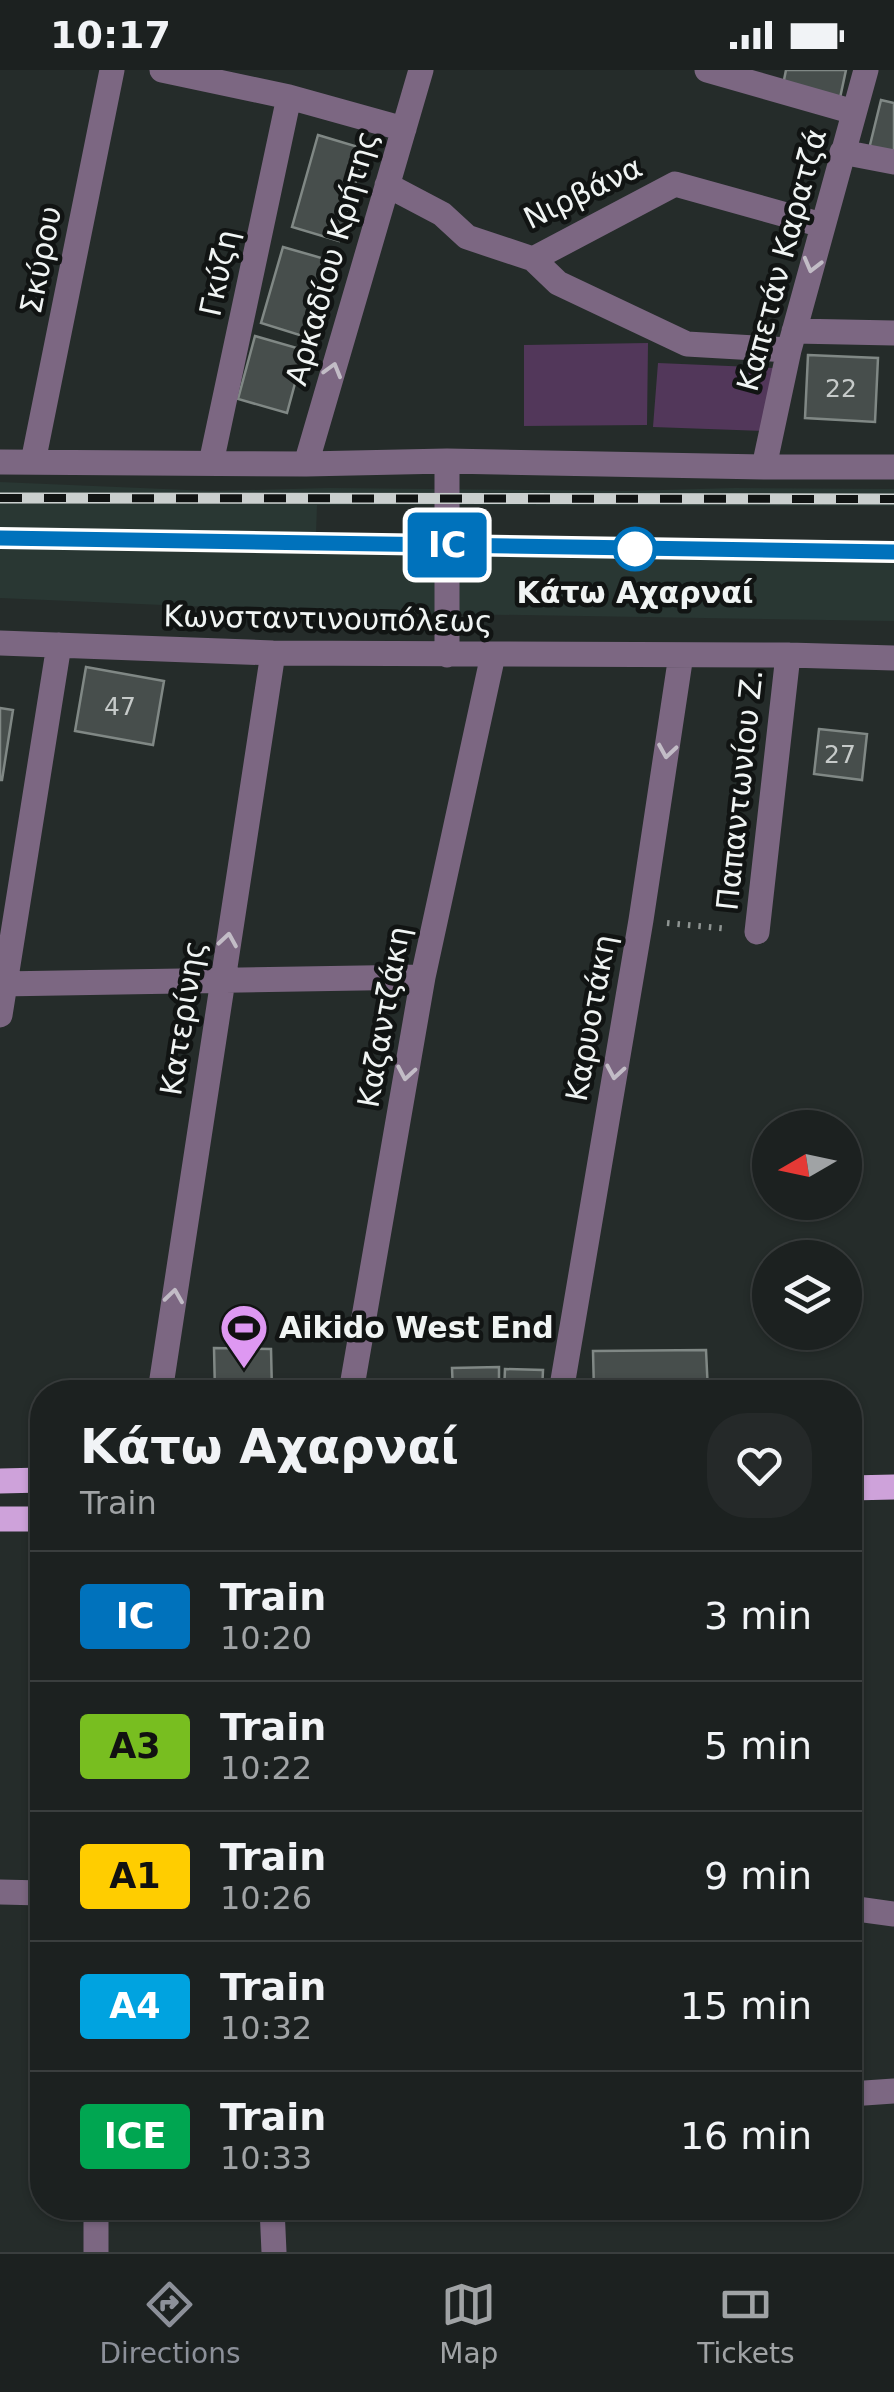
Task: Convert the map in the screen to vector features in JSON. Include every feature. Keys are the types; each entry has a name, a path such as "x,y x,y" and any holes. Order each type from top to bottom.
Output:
{"main road":[{"path":"0,1481 30,1480"},
{"path":"862,1488 894,1487"},
{"path":"0,1520 30,1519"}],"street":[{"name":"Σκύρου","path":"34,462 112,70"},
{"path":"162,70 290,97 404,129"},
{"name":"Αρκαδίου Κρήτης","path":"306,464 421,70"},
{"path":"708,70 854,112"},
{"name":"Καπετάν Καρατζά","path":"764,467 792,340 866,70"},
{"name":"Γκύζη","path":"212,464 290,97"},
{"path":"842,152 894,162"},
{"name":"Νιρβάνα","path":"387,184 442,214 467,237 533,258 675,184 822,225"},
{"path":"533,258 558,283 688,344 894,334"},
{"path":"0,462 447,461 894,467"},
{"path":"447,461 448,655"},
{"name":"Κωνσταντινουπόλεως","path":"0,644 273,653 894,658"},
{"path":"0,1015 59,646"},
{"name":"Κατερίνης","path":"162,1380 273,653"},
{"name":"Καρυοτάκη","path":"563,1380 641,920 681,654"},
{"name":"Καζαντζάκη","path":"354,1380 423,977 493,655"},
{"name":"Παπαντωνίου Ζ.","path":"757,932 788,655"},
{"path":"2,984 423,977"},
{"path":"0,1892 30,1893"},
{"path":"862,1910 894,1914"},
{"path":"862,2093 894,2090"},
{"path":"96,2220 96,2252"},
{"path":"273,2220 274,2252"}],"path":[{"path":"641,920 757,932"}],"shaded area":[{"path":"648,343 647,425 524,426 524,345"},
{"path":"658,363 774,368 764,431 653,427"},
{"path":"0,482 211,491 894,489 894,506 317,505 316,535 894,545 894,621 327,612 0,598"}],"building":[{"path":"786,70 846,70 840,98 783,85"},
{"path":"881,100 894,103 894,155 869,149"},
{"path":"318,135 365,149 339,241 292,227"},
{"path":"283,247 332,261 309,338 261,323"},
{"path":"255,336 304,350 287,413 238,399"},
{"path":"808,355 878,358 875,422 805,418"},
{"path":"86,667 164,681 153,745 75,731"},
{"path":"0,708 13,710 2,780 0,780"},
{"path":"819,729 867,734 862,780 814,774"},
{"path":"214,1348 271,1349 272,1380 215,1380"},
{"path":"706,1350 707,1380 594,1380 593,1351"},
{"path":"499,1367 499,1380 452,1380 452,1368"},
{"path":"505,1369 543,1370 543,1380 505,1380"}],"railway":[{"path":"0,498 894,499"},
{"path":"0,538 894,552"}],"train":[{"name":"IC","path":"0,538 894,552"}],"place":[{"name":"Κάτω Αχαρναί","path":"635,549"},
{"name":"Aikido West End","path":"244,1370"}]}
